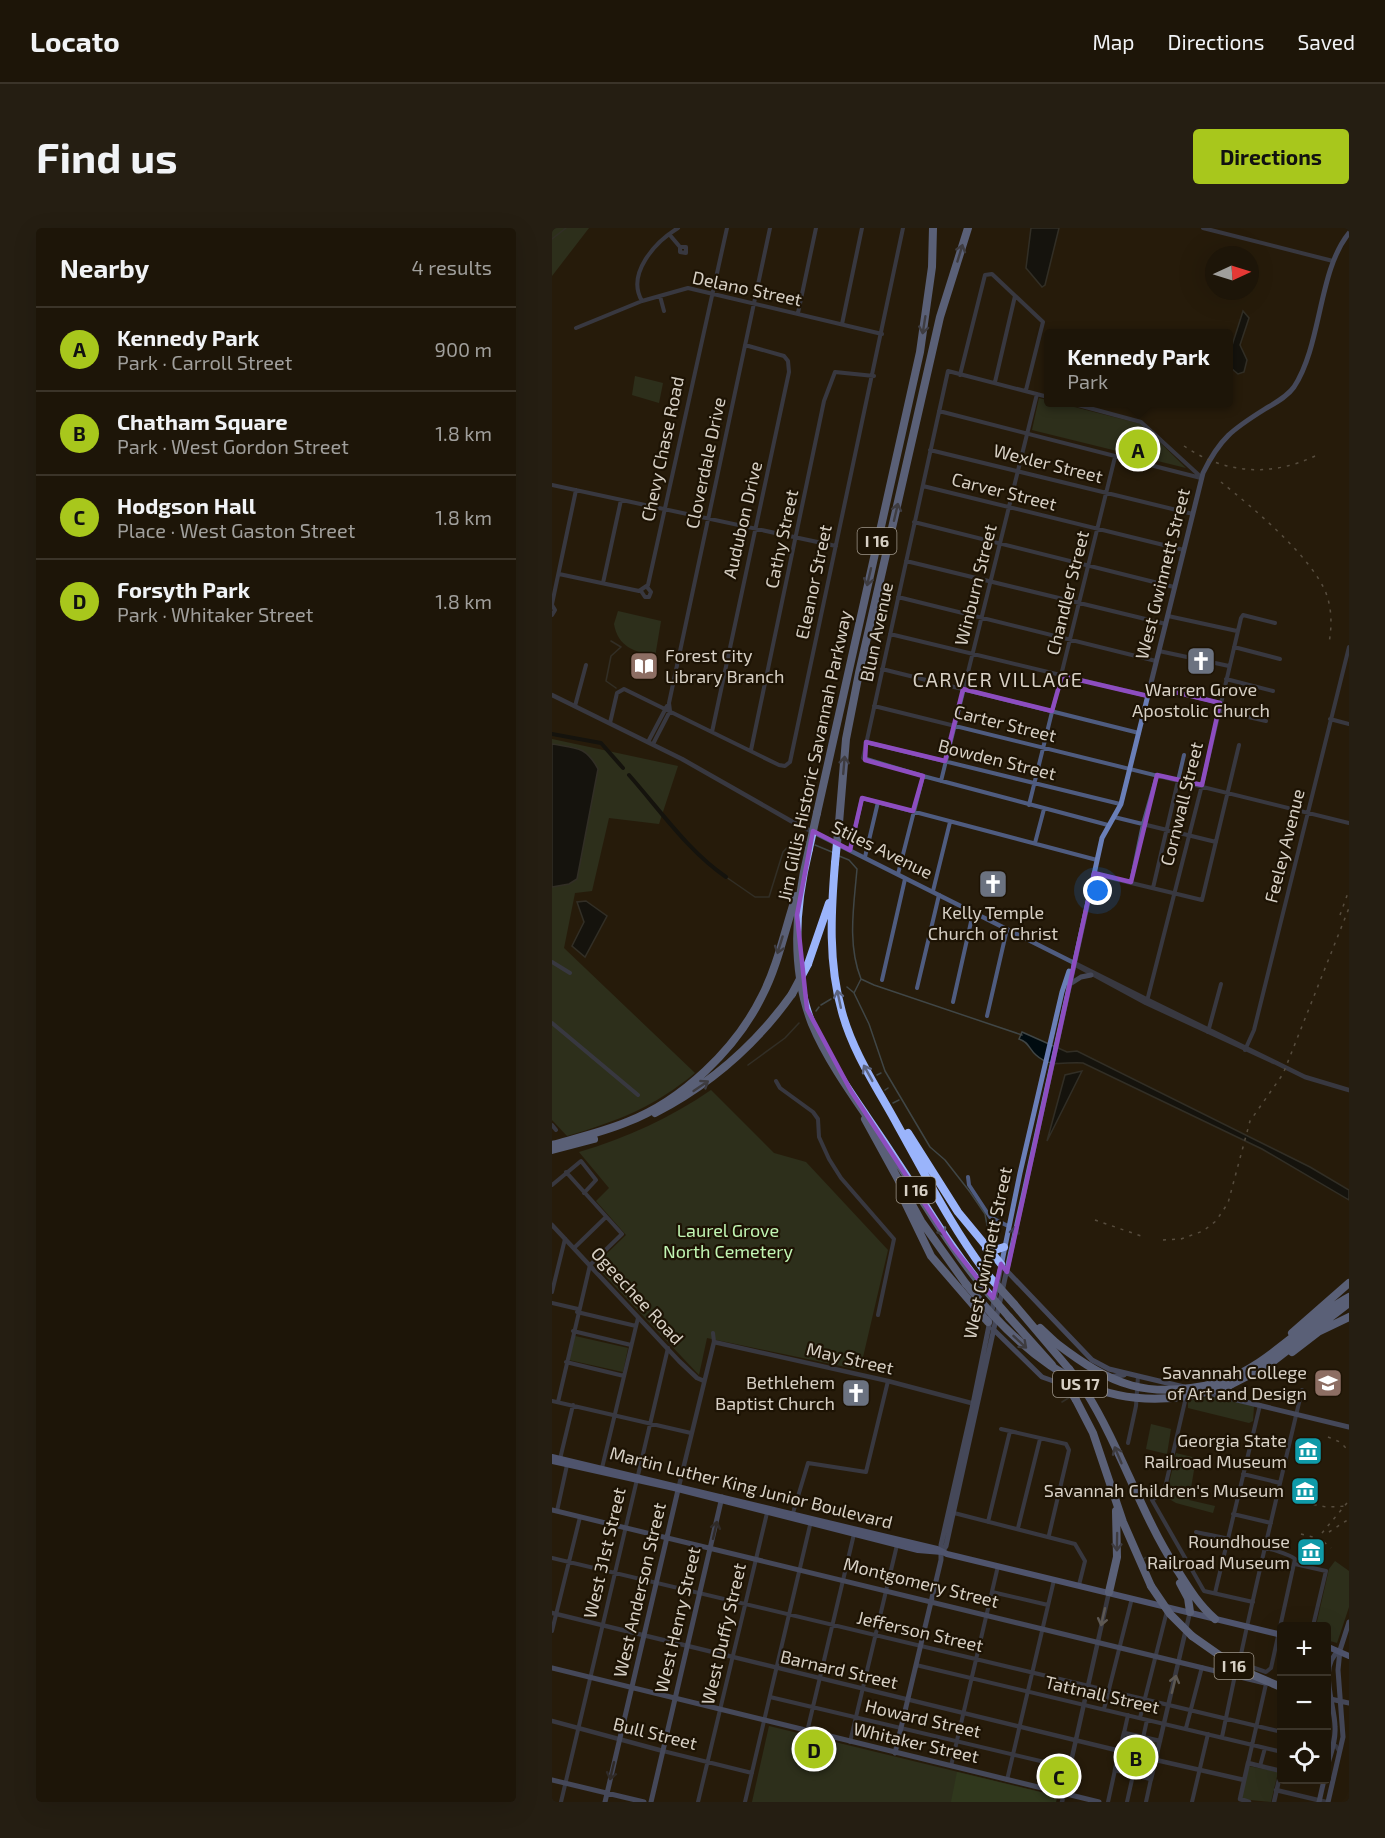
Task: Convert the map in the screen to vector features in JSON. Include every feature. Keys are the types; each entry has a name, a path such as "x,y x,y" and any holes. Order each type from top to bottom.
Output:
{"highway":[{"name":"Jim Gillis Historic Savannah Parkway","path":"932,228 932,267 920,352 804,869 797,915 800,977 813,1026 851,1091 953,1247 984,1288 1057,1370 1094,1433 1113,1491"},
{"name":"Jim Gillis Historic Savannah Parkway","path":"968,228 940,318 859,673 846,740 833,887 832,941 837,992 842,1014 858,1054 962,1238 987,1274 1070,1369 1086,1392 1162,1545"},
{"path":"552,1145 629,1122 655,1108 688,1084 727,1048 764,994 804,869"},
{"path":"552,1150 623,1130 699,1088 751,1046 792,994 808,964 821,932 833,887"},
{"name":"US 17","path":"851,1091 889,1164 933,1240 966,1284 1024,1346 1050,1368 1086,1386 1124,1396 1162,1399 1203,1395 1254,1373 1349,1297"},
{"path":"879,1091 958,1212 1001,1264"},
{"path":"889,1164 931,1256 988,1322"},
{"path":"986,1248 995,1250 1004,1246"},
{"path":"1270,1355 1349,1283"},
{"name":"US 17","path":"1015,1306 1056,1343 1100,1374 1150,1390 1173,1392 1218,1383 1249,1370 1339,1306 1349,1304"},
{"path":"1254,1373 1273,1365 1318,1332 1349,1317"},
{"path":"1109,1592 1118,1541 1113,1491"},
{"name":"I 16","path":"1113,1491 1151,1586 1170,1614 1192,1636 1239,1669 1277,1685"},
{"path":"1162,1545 1188,1598 1190,1612"},
{"name":"I 16","path":"1162,1545 1202,1607 1215,1618"}],"main road":[{"name":"West Gwinnett Street","path":"1055,1034 1069,986 1097,860 1108,825 1121,804 1202,478 1216,446 1238,426 1293,389 1305,362 1334,261 1349,232"},
{"name":"West Gwinnett Street","path":"976,1404 988,1322 1008,1226 1047,1069 1064,983 1073,962"},
{"path":"1069,986 1081,977 1091,975"},
{"name":"West Gwinnett Street","path":"895,1753 942,1552 946,1546 951,1513 976,1404 995,1332 1047,1069"},
{"path":"1001,1264 1092,1360 1105,1368 1349,1427"},
{"path":"988,1322 995,1332 1042,1377 1059,1383 1072,1383 1086,1378 1129,1374"},
{"path":"992,1344 1000,1340 1006,1342"},
{"path":"1086,1378 1092,1370 1092,1360"},
{"name":"Martin Luther King Junior Boulevard","path":"552,1457 767,1512 811,1520 1277,1634"},
{"name":"Martin Luther King Junior Boulevard","path":"552,1461 637,1478"},
{"name":"West Anderson Street","path":"606,1802 679,1488"},
{"name":"Martin Luther King Junior Boulevard","path":"721,1499 793,1513 854,1534 937,1554 942,1552"},
{"name":"West Henry Street","path":"651,1802 721,1499"},
{"name":"Montgomery Street","path":"554,1511 711,1547 1277,1686"},
{"path":"1323,1802 1336,1765 1343,1726 1338,1670 1340,1650 1349,1622"},
{"path":"1331,1648 1349,1650"},
{"path":"1340,1650 1349,1656"},
{"path":"1330,1676 1330,1661 1340,1650"},
{"name":"Whitaker Street","path":"552,1668 1100,1802"},
{"path":"1331,1699 1349,1703"},
{"path":"1331,1709 1335,1728 1331,1739"},
{"path":"552,1780 645,1802"},
{"path":"1323,1802 1324,1784"}],"street":[{"path":"642,301 637,288 642,264 669,234 678,228"},
{"name":"Chevy Chase Road","path":"647,587 704,322 713,294 727,228"},
{"name":"Cloverdale Drive","path":"668,709 770,228"},
{"path":"798,313 816,228"},
{"path":"842,324 862,228"},
{"name":"Eleanor Street","path":"610,723 617,693 624,689 779,765 785,766 792,758 903,228"},
{"path":"1203,228 1334,261"},
{"path":"669,234 680,247"},
{"path":"1026,390 1043,322 992,274 985,275 960,375 995,382 1044,397"},
{"name":"Delano Street","path":"576,328 642,301 688,288 882,334"},
{"path":"660,296 664,311"},
{"path":"995,382 1015,296"},
{"name":"Audubon Drive","path":"712,732 789,365 780,354 745,345"},
{"name":"Blun Avenue","path":"922,776 863,758 948,371 960,375"},
{"name":"Cathy Street","path":"751,750 824,401 835,372 873,376"},
{"name":"Winburn Street","path":"941,781 1037,394"},
{"path":"1086,407 1141,422 1202,478"},
{"path":"939,411 1028,436 1202,478"},
{"name":"Wexler Street","path":"930,450 1194,514"},
{"name":"Chandler Street","path":"1029,805 1115,457"},
{"path":"552,485 836,546"},
{"name":"Carver Street","path":"922,486 1184,550"},
{"path":"552,615 555,610 552,604 576,490"},
{"path":"603,583 621,500"},
{"path":"914,522 1174,587"},
{"path":"906,561 1166,624"},
{"path":"559,574 641,591 647,587 651,592 649,597 644,596 641,591"},
{"path":"898,597 1071,638 1156,661"},
{"name":"Cornwall Street","path":"1147,1001 1202,785 1237,631 1243,615 1275,623"},
{"path":"1168,616 1237,631"},
{"path":"890,634 973,652 1148,696"},
{"path":"1234,647 1280,659"},
{"name":"Feeley Avenue","path":"1246,1049 1254,1030 1349,647"},
{"path":"1159,651 1228,666"},
{"path":"576,706 586,665"},
{"path":"882,669 1139,733"},
{"path":"1226,679 1273,691"},
{"path":"1150,686 1220,703"},
{"name":"Stiles Avenue","path":"552,694 651,743 791,821 1147,1001"},
{"name":"Carter Street","path":"874,706 1228,791 1349,823"},
{"path":"651,743 668,709"},
{"path":"1218,710 1266,721"},
{"path":"1330,719 1349,724"},
{"name":"Bowden Street","path":"866,742 1121,804"},
{"path":"1094,873 1202,900 1239,745"},
{"path":"1153,888 1184,755"},
{"path":"1131,882 1143,824 1157,775"},
{"path":"898,874 922,776 1108,825"},
{"path":"850,850 862,798 1097,860"},
{"path":"865,857 878,802"},
{"path":"1035,843 1044,809"},
{"path":"1114,817 1216,842"},
{"path":"933,891 950,822"},
{"path":"882,980 905,879"},
{"path":"917,988 939,895"},
{"path":"953,1002 973,913"},
{"path":"987,1016 1007,929"},
{"name":"Stiles Avenue","path":"1073,962 1091,975 1316,1082 1349,1090"},
{"path":"552,963 570,973"},
{"path":"1209,1031 1221,984"},
{"path":"552,1023 638,1095"},
{"path":"776,1081 780,1088 813,1112 818,1119 819,1137 835,1168 894,1239 878,1315"},
{"path":"552,1125 556,1130"},
{"path":"552,1185 579,1161 583,1162 596,1180 584,1193"},
{"path":"558,1402 590,1265 622,1236 619,1229 566,1172"},
{"path":"968,1177 969,1185 990,1217 1008,1226"},
{"path":"574,1248 606,1216"},
{"name":"Ogeechee Road","path":"552,1225 638,1318 697,1378 704,1381"},
{"path":"552,1292 565,1239"},
{"path":"552,1266 558,1267"},
{"path":"552,1304 636,1326"},
{"path":"602,1468 638,1318"},
{"path":"573,1331 631,1345"},
{"path":"713,1333 714,1342"},
{"name":"May Street","path":"714,1342 888,1381 976,1404"},
{"name":"West Anderson Street","path":"679,1488 714,1342"},
{"name":"West 31st Street","path":"561,1802 668,1348"},
{"path":"566,1362 624,1376"},
{"path":"1128,1443 1138,1377"},
{"path":"1138,1386 1152,1379"},
{"path":"793,1513 807,1463 866,1472 888,1381"},
{"path":"1188,1388 1164,1492 1152,1499 1202,1588 1253,1602"},
{"path":"1277,1645 1269,1670 1263,1672 1240,1662 1302,1390"},
{"path":"552,1401 691,1433"},
{"path":"560,1459 573,1405"},
{"path":"1215,1593 1260,1405"},
{"path":"1001,1429 1066,1444 1069,1450 1048,1535"},
{"path":"988,1522 1010,1431"},
{"path":"1018,1528 1040,1438"},
{"path":"1247,1459 1284,1468"},
{"path":"552,1518 567,1465"},
{"path":"1243,1474 1280,1483"},
{"name":"West Duffy Street","path":"698,1802 767,1512"},
{"path":"951,1513 1048,1535 1075,1544 1082,1551 1085,1561 1079,1585"},
{"path":"1233,1514 1271,1523"},
{"path":"552,1632 554,1614 580,1517"},
{"path":"745,1802 811,1520"},
{"path":"1196,1532 1291,1556 1295,1564 1283,1622"},
{"path":"807,1732 854,1534"},
{"path":"850,1742 897,1544"},
{"name":"Jefferson Street","path":"552,1558 657,1581 789,1615 1277,1731"},
{"path":"1295,1564 1326,1571 1314,1622"},
{"path":"951,1767 998,1566"},
{"path":"1007,1780 1054,1579"},
{"path":"992,1592 1048,1605"},
{"path":"1062,1802 1074,1740 1109,1592"},
{"path":"1104,1709 1132,1598"},
{"path":"1140,1718 1168,1607"},
{"path":"1146,1802 1190,1612"},
{"name":"Barnard Street","path":"554,1614 1120,1750"},
{"name":"Tattnall Street","path":"916,1665 1277,1751"},
{"path":"1185,1728 1202,1667"},
{"path":"1222,1737 1235,1676"},
{"path":"1249,1802 1239,1801 1266,1684"},
{"name":"Howard Street","path":"770,1697 1070,1768"},
{"path":"1108,1802 1128,1715"},
{"path":"1143,1738 1147,1720"},
{"name":"Bull Street","path":"552,1721 752,1774"},
{"path":"1124,1733 1160,1741"},
{"path":"1192,1802 1208,1734"},
{"path":"1331,1746 1339,1752"},
{"path":"1260,1766 1265,1748"},
{"path":"1156,1760 1244,1780"},
{"path":"1248,1763 1277,1769"},
{"path":"1331,1764 1336,1765"},
{"path":"1115,1770 1151,1779"},
{"path":"1127,1802 1133,1775"},
{"path":"1274,1802 1278,1784"},
{"path":"1276,1790 1323,1802"}],"highlighted area":[{"path":"1062,676 1148,696 1150,686 1220,703 1202,785 1157,775 1131,882 1094,873 1007,1272 1001,1264 993,1298 953,1247 851,1091 807,1009 797,915 813,831 850,850 862,798 913,811 923,776 865,760 866,742 945,761 963,689 1052,711"}],"green space":[{"path":"552,228 589,228 552,276"},
{"path":"635,376 663,383 659,403 632,395"},
{"path":"1039,398 1044,399 1044,407 1074,407 1141,424 1186,468 1032,430"},
{"path":"618,611 661,621 655,657 634,650 623,643 614,624"},
{"path":"552,739 678,766 659,824 609,818 592,891 575,893 564,948 695,1073 665,1095 635,1112 567,1136 552,1120"},
{"name":"Laurel Grove North Cemetery","path":"711,1090 774,1153 806,1162 888,1250 860,1370 707,1338 699,1375 595,1265 626,1235 596,1201 609,1188 579,1152 648,1126 680,1110"},
{"path":"575,1336 628,1348 623,1372 569,1360"},
{"path":"1213,1396 1254,1406 1253,1421 1249,1423 1188,1408 1188,1401"},
{"path":"1151,1424 1171,1429 1167,1454 1146,1449"},
{"path":"1176,1453 1196,1458 1189,1500 1215,1506 1213,1513 1176,1503 1166,1497"},
{"path":"1335,1561 1349,1571 1349,1607 1337,1643 1331,1641 1331,1622 1317,1622 1329,1569"},
{"path":"769,1726 1057,1796 1056,1802 752,1802"},
{"path":"1123,1734 1158,1743 1150,1777 1115,1768"},
{"path":"1248,1766 1277,1772 1271,1802 1240,1799"},
{"path":"957,1772 1057,1796 1056,1802 951,1802"}],"shaded area":[{"path":"1031,228 1059,228 1045,285 1042,287 1026,268"},
{"path":"1243,311 1249,318 1240,345 1247,360 1244,372 1238,374 1233,370 1233,342"},
{"path":"552,744 580,749 594,761 598,769 577,879 569,884 552,887"},
{"path":"586,901 607,916 585,957 572,946 584,922 577,902"},
{"path":"1022,1032 1067,1052 1077,1051 1310,1167 1349,1190 1349,1200 1262,1149 1083,1063 1047,1062 1019,1039"},
{"path":"1082,1071 1047,1141 1065,1075"}],"waterway":[{"path":"552,239 566,228"},
{"path":"611,641 621,647 611,656 606,681 616,688"},
{"path":"552,734 601,743 623,768"},
{"path":"629,775 687,843 726,877"},
{"path":"726,877 755,897 769,897 783,852 795,839 807,842"},
{"path":"815,845 832,852"},
{"path":"839,856 849,860 857,869 853,938 861,979 1022,1035"},
{"path":"861,979 854,993 869,1024 885,1071 930,1147 945,1160 970,1192 985,1214 987,1225"},
{"path":"847,987 853,992"},
{"path":"821,1005 831,999"},
{"path":"816,1011 819,1007"},
{"path":"748,1065 785,1038 799,1023"},
{"path":"877,1075 881,1073"},
{"path":"893,1103 899,1100"},
{"path":"1062,1402 1070,1397"},
{"path":"1118,1491 1123,1489"},
{"path":"1143,1559 1149,1556"}],"railway":[{"path":"1184,446 1216,462 1248,469 1282,467 1315,456"},
{"path":"1221,482 1280,533 1308,564 1326,593 1331,624 1329,643"},
{"path":"1340,915 1349,890"},
{"path":"1163,1240 1181,1239 1203,1231 1216,1221 1228,1203 1250,1121 1283,1074 1349,908"},
{"path":"1095,1220 1141,1236"},
{"path":"1328,1437 1340,1442 1349,1451"},
{"path":"1296,1501 1326,1507 1349,1506"},
{"path":"1322,1533 1347,1503"},
{"path":"1329,1532 1349,1519"},
{"path":"1301,1534 1313,1537"},
{"path":"1324,1542 1331,1548"}],"place":[{"name":"Kennedy Park","path":"1138,449"},
{"name":"Warren Grove Apostolic Church","path":"1201,661"},
{"name":"Forest City Library Branch","path":"644,666"},
{"name":"Kelly Temple Church of Christ","path":"993,884"},
{"name":"Savannah College of Art and Design","path":"1328,1383"},
{"name":"Bethlehem Baptist Church","path":"856,1393"},
{"name":"Georgia State Railroad Museum","path":"1308,1451"},
{"name":"Savannah Children's Museum","path":"1305,1491"},
{"name":"Roundhouse Railroad Museum","path":"1311,1552"},
{"name":"Forsyth Park","path":"814,1749"},
{"name":"Chatham Square","path":"1136,1757"},
{"name":"Hodgson Hall","path":"1059,1776"}],"district":[{"name":"CARVER VILLAGE","path":"998,680"}]}
